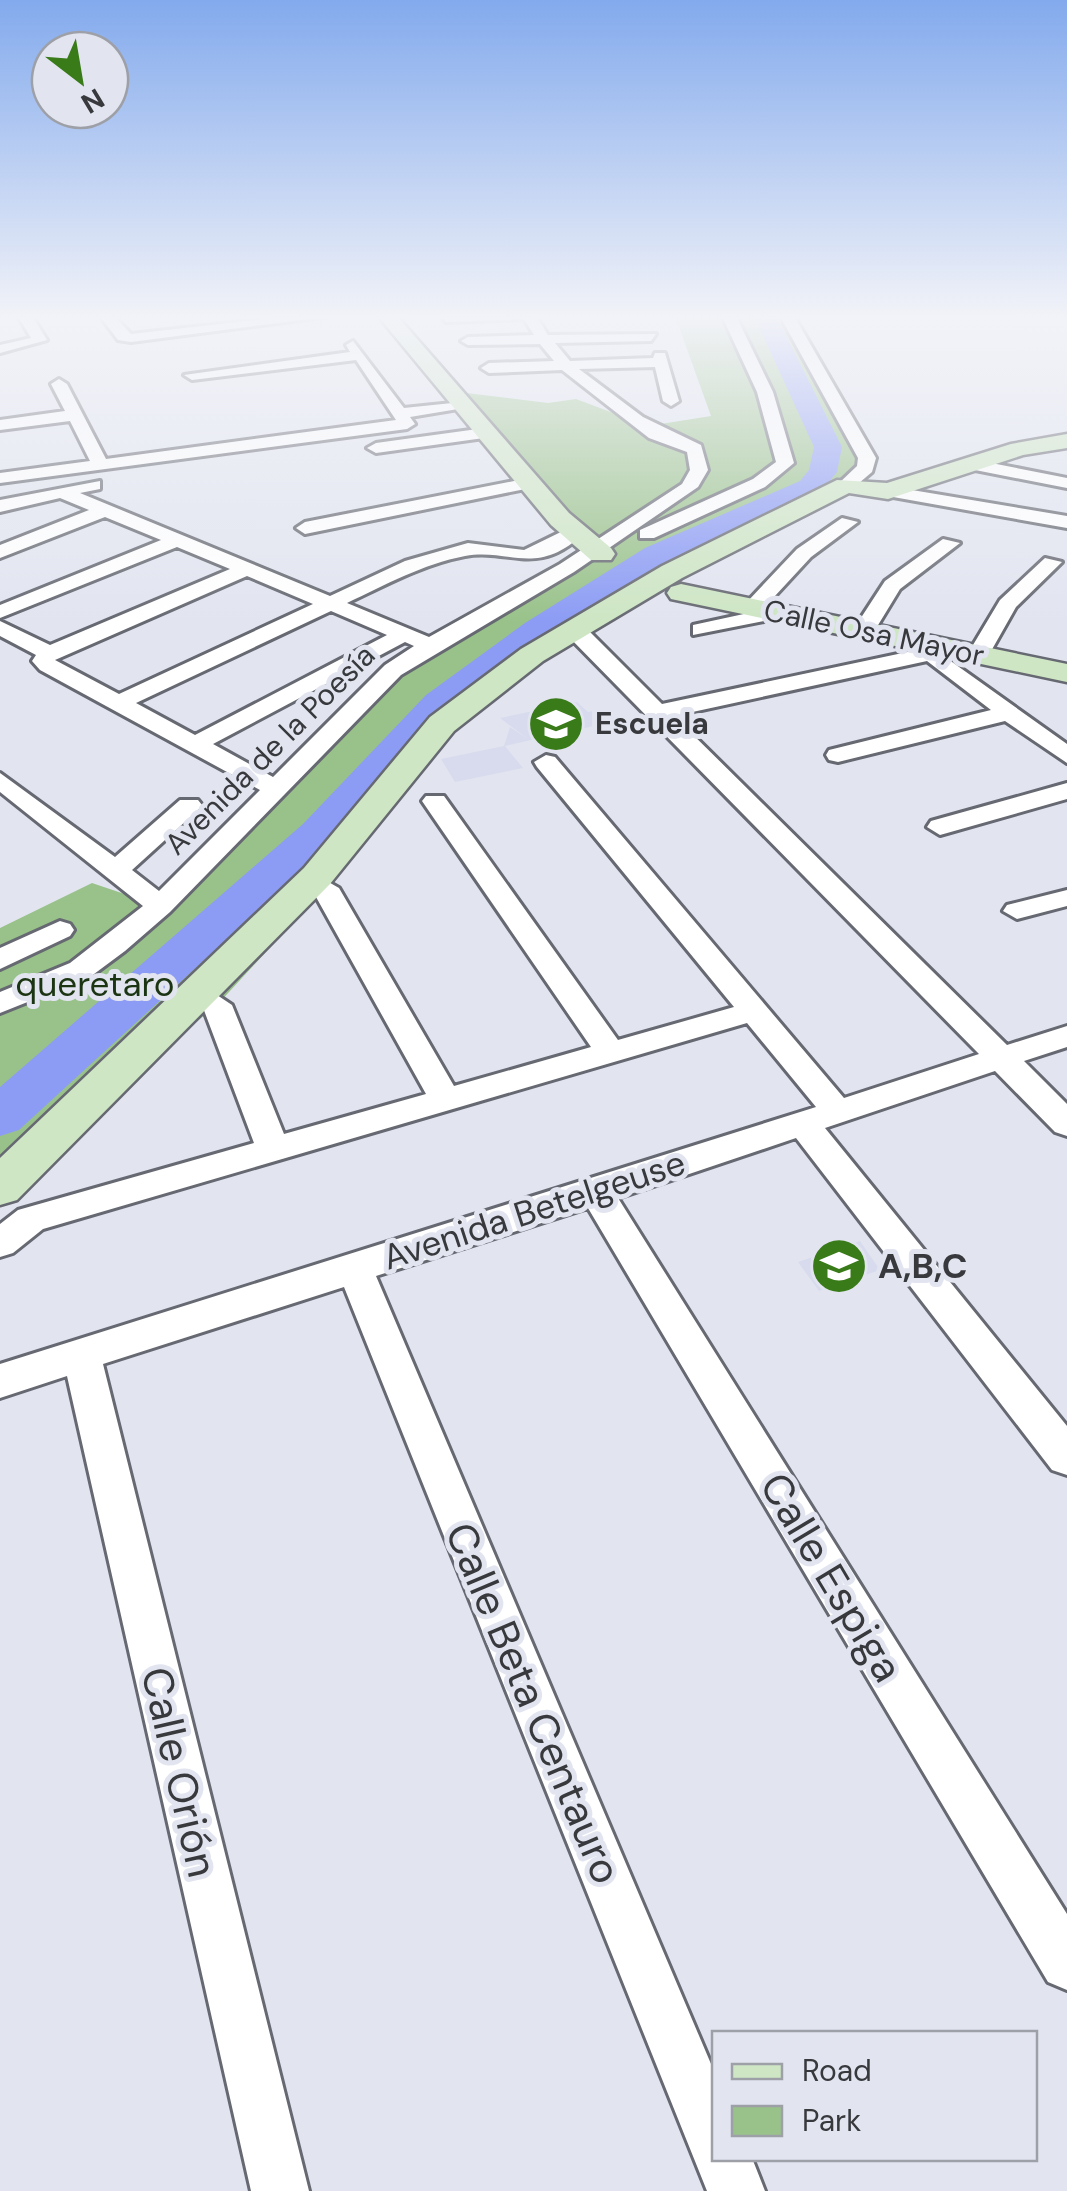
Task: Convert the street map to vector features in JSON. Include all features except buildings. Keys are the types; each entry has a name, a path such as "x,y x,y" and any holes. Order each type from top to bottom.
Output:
{"main road":[{"path":"472,418 574,532 597,551"},
{"path":"0,1187 317,876 442,724 574,628 672,572 846,485 888,492 1019,449 1067,440"},
{"name":"Calle Osa Mayor","path":"681,593 864,630 935,650 1067,673"}],"street":[{"path":"0,422 31,418"},
{"path":"77,418 101,464"},
{"path":"0,478 397,418"},
{"path":"597,551 689,487 699,470 634,418"},
{"path":"597,551 759,484 786,463 773,418"},
{"path":"845,418 867,458 866,468 846,485"},
{"path":"0,506 61,492 485,433"},
{"path":"971,464 1067,483"},
{"path":"305,528 529,483"},
{"path":"61,492 430,644"},
{"path":"888,492 1067,522"},
{"path":"0,552 107,510"},
{"path":"700,630 768,609 804,553 849,522"},
{"path":"121,702 327,602 452,552 480,548 527,556 574,532"},
{"path":"0,612 178,540"},
{"path":"864,630 892,585 950,543"},
{"name":"Avenida de la Poesía","path":"0,1003 80,970 160,906 345,714 430,644 597,551"},
{"path":"978,655 1008,604 1052,562"},
{"path":"247,569 49,654 43,661 276,789"},
{"path":"0,628 49,654"},
{"path":"574,628 1067,1124"},
{"path":"197,743 405,634"},
{"path":"658,712 935,650 1067,756"},
{"path":"838,755 1009,713"},
{"path":"546,762 837,1111"},
{"path":"0,780 160,906"},
{"path":"940,827 1067,791"},
{"path":"434,801 610,1051"},
{"path":"116,871 188,805"},
{"path":"325,888 444,1098"},
{"path":"1017,911 1067,898"},
{"path":"0,960 60,930"},
{"path":"217,1006 272,1148"},
{"path":"0,1243 30,1219 755,1011"},
{"name":"Avenida Betelgeuse","path":"0,1381 596,1192 1067,1036"},
{"path":"802,1123 1067,1457"},
{"name":"Calle Espiga","path":"596,1192 1067,1963"},
{"name":"Calle Beta Centauro","path":"354,1267 712,2133"},
{"name":"Calle Orión","path":"81,1354 280,2191"},
{"path":"724,2161 736,2191"}],"shaded area":[{"path":"577,702 588,712 604,709 616,721 505,746 523,768 455,782 441,759 504,746 510,727 528,739 500,718"},
{"name":"A,B,C","path":"860,1241 880,1270 819,1291 798,1262"}],"green space":[{"name":"queretaro","path":"475,418 627,418 648,426 697,418 845,418 867,458 866,468 672,572 459,709 325,888 217,1005 38,1150 0,1187 0,928 92,883 160,906 430,645 593,548"}],"waterway":[{"path":"0,1117 318,833 439,703 537,630 656,555 810,487 823,472 828,447 814,418"}],"place":[{"name":"Escuela","path":"556,724"},
{"name":"A,B,C","path":"839,1266"}]}
